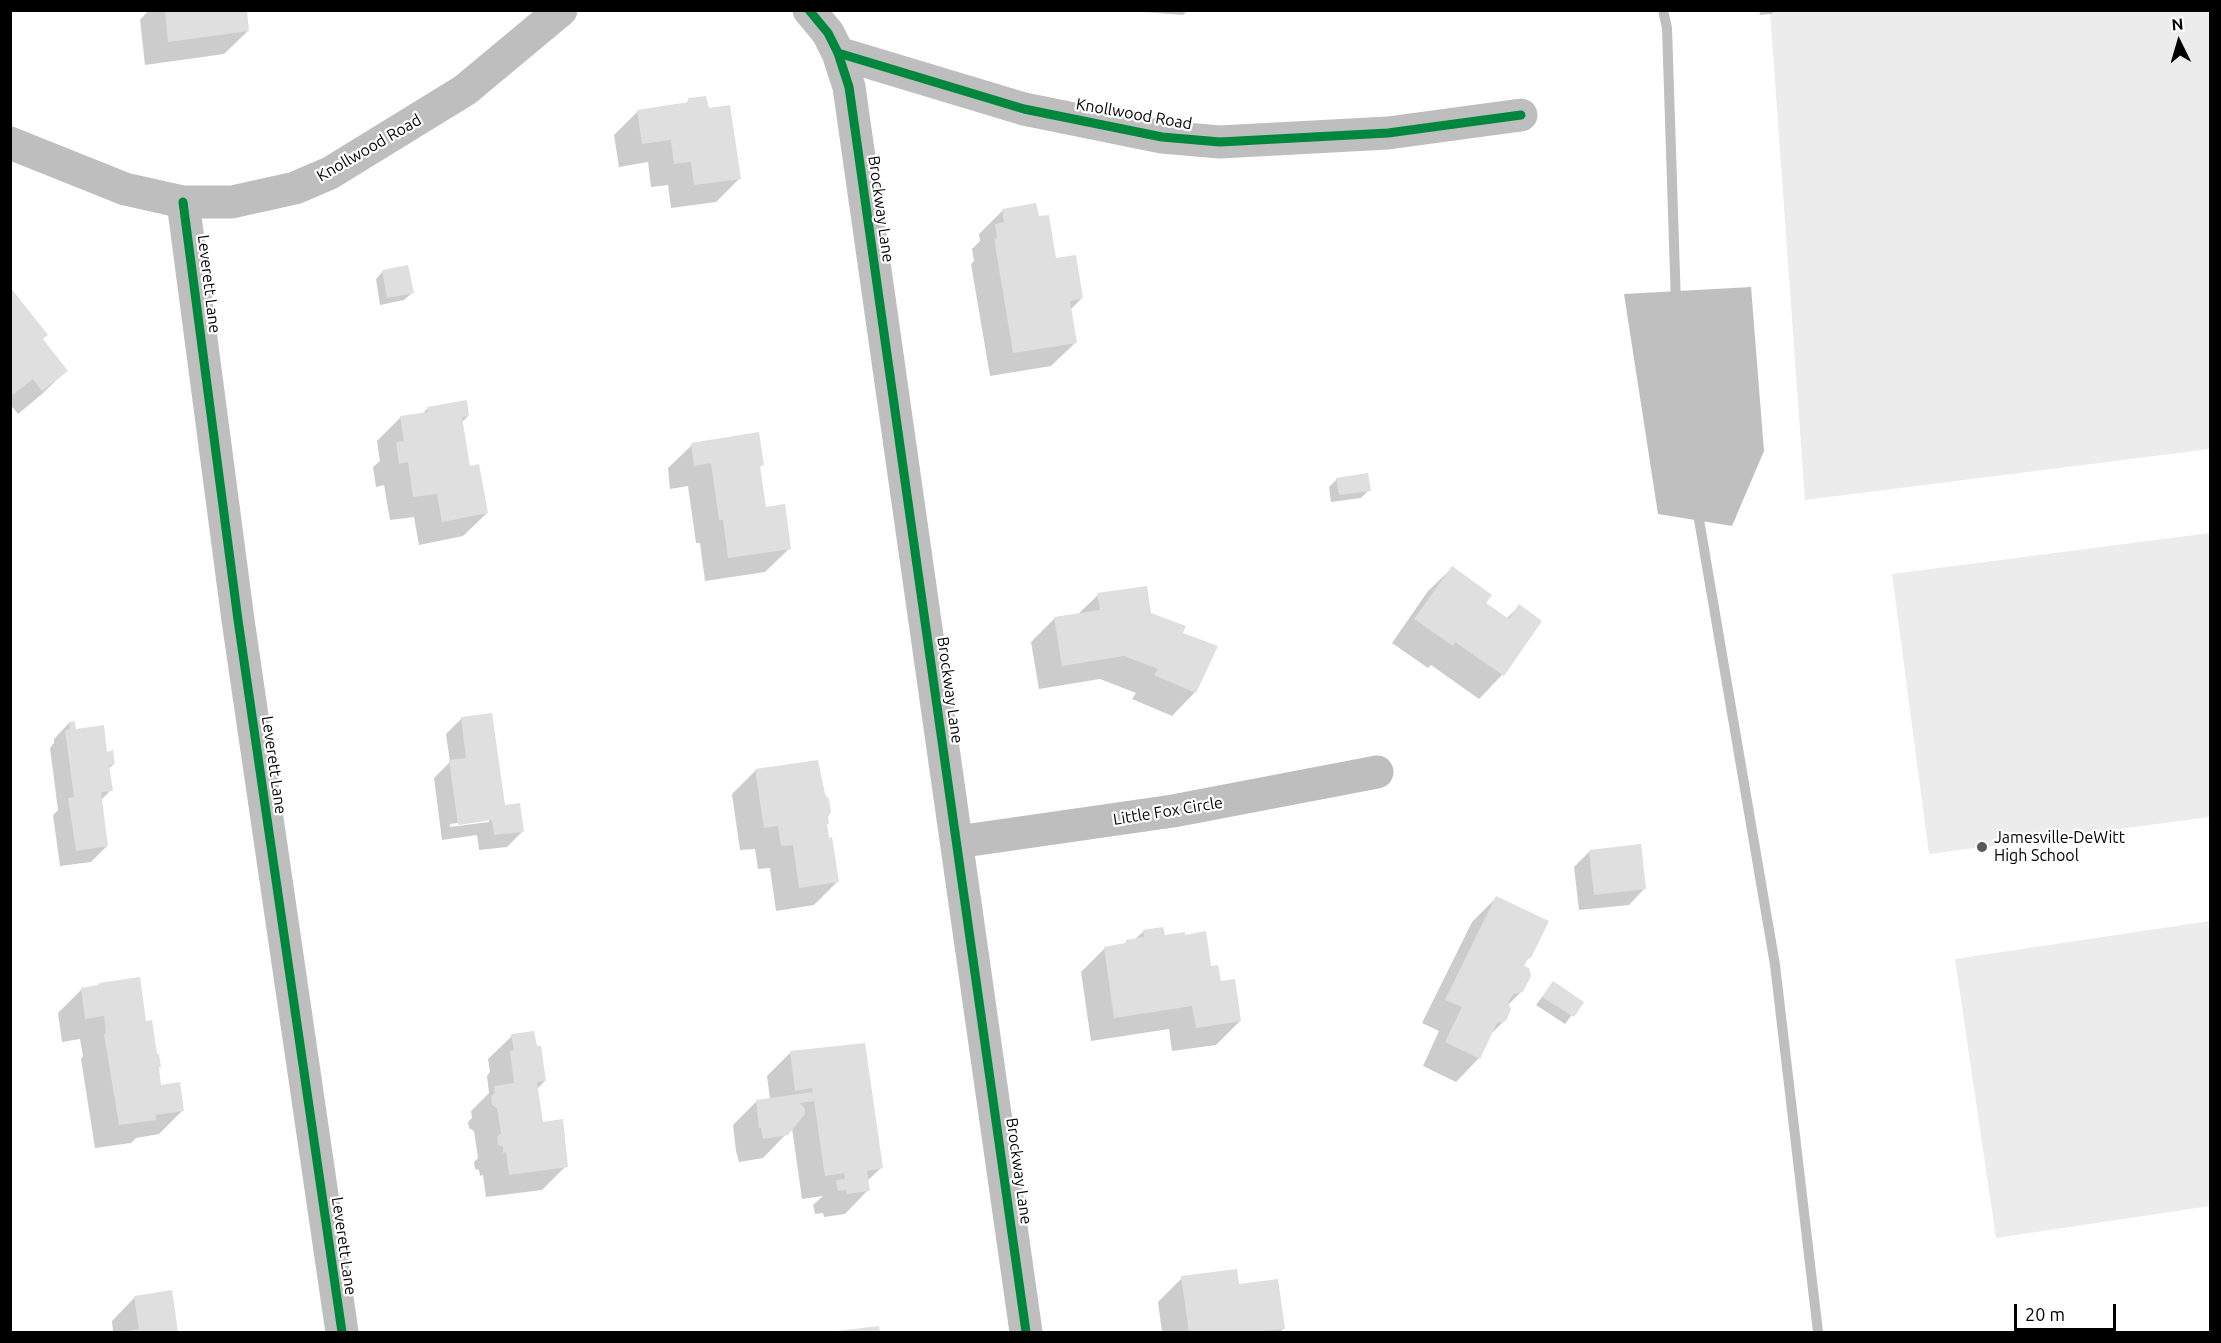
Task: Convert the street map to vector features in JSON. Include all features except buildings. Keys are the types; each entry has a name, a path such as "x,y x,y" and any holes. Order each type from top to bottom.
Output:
{"street":[{"name":"Knollwood Road","path":"10,143 126,189 183,202 232,202 295,188 330,173 465,90 561,10"},
{"path":"809,10 828,33 838,53"},
{"name":"Knollwood Road","path":"838,53 1024,109 1162,137 1220,142 1388,133 1521,115"},
{"name":"Brockway Lane","path":"838,53 849,87 1026,1332"},
{"name":"Leverett Lane","path":"183,202 238,620 342,1332"},
{"name":"Little Fox Circle","path":"957,843 1173,811 1377,772"}],"shaded area":[{"path":"1770,11 2210,11 2210,449 1805,500"},
{"path":"1751,287 1764,451 1732,526 1658,514 1624,294"},
{"path":"2210,533 2210,817 1929,854 1892,574"},
{"path":"2210,921 2210,1206 1996,1238 1955,959"}],"waterway":[{"path":"1663,10 1667,28 1676,305"},
{"path":"1697,508 1775,965 1818,1332"}],"cycle path":[{"path":"809,10 828,33 838,53 1024,109 1162,137 1220,142 1388,133 1521,115"},
{"path":"838,53 849,87 1026,1332"},
{"path":"183,202 238,620 342,1332"}],"place":[{"name":"Jamesville-DeWitt High School","path":"1982,847"}]}
